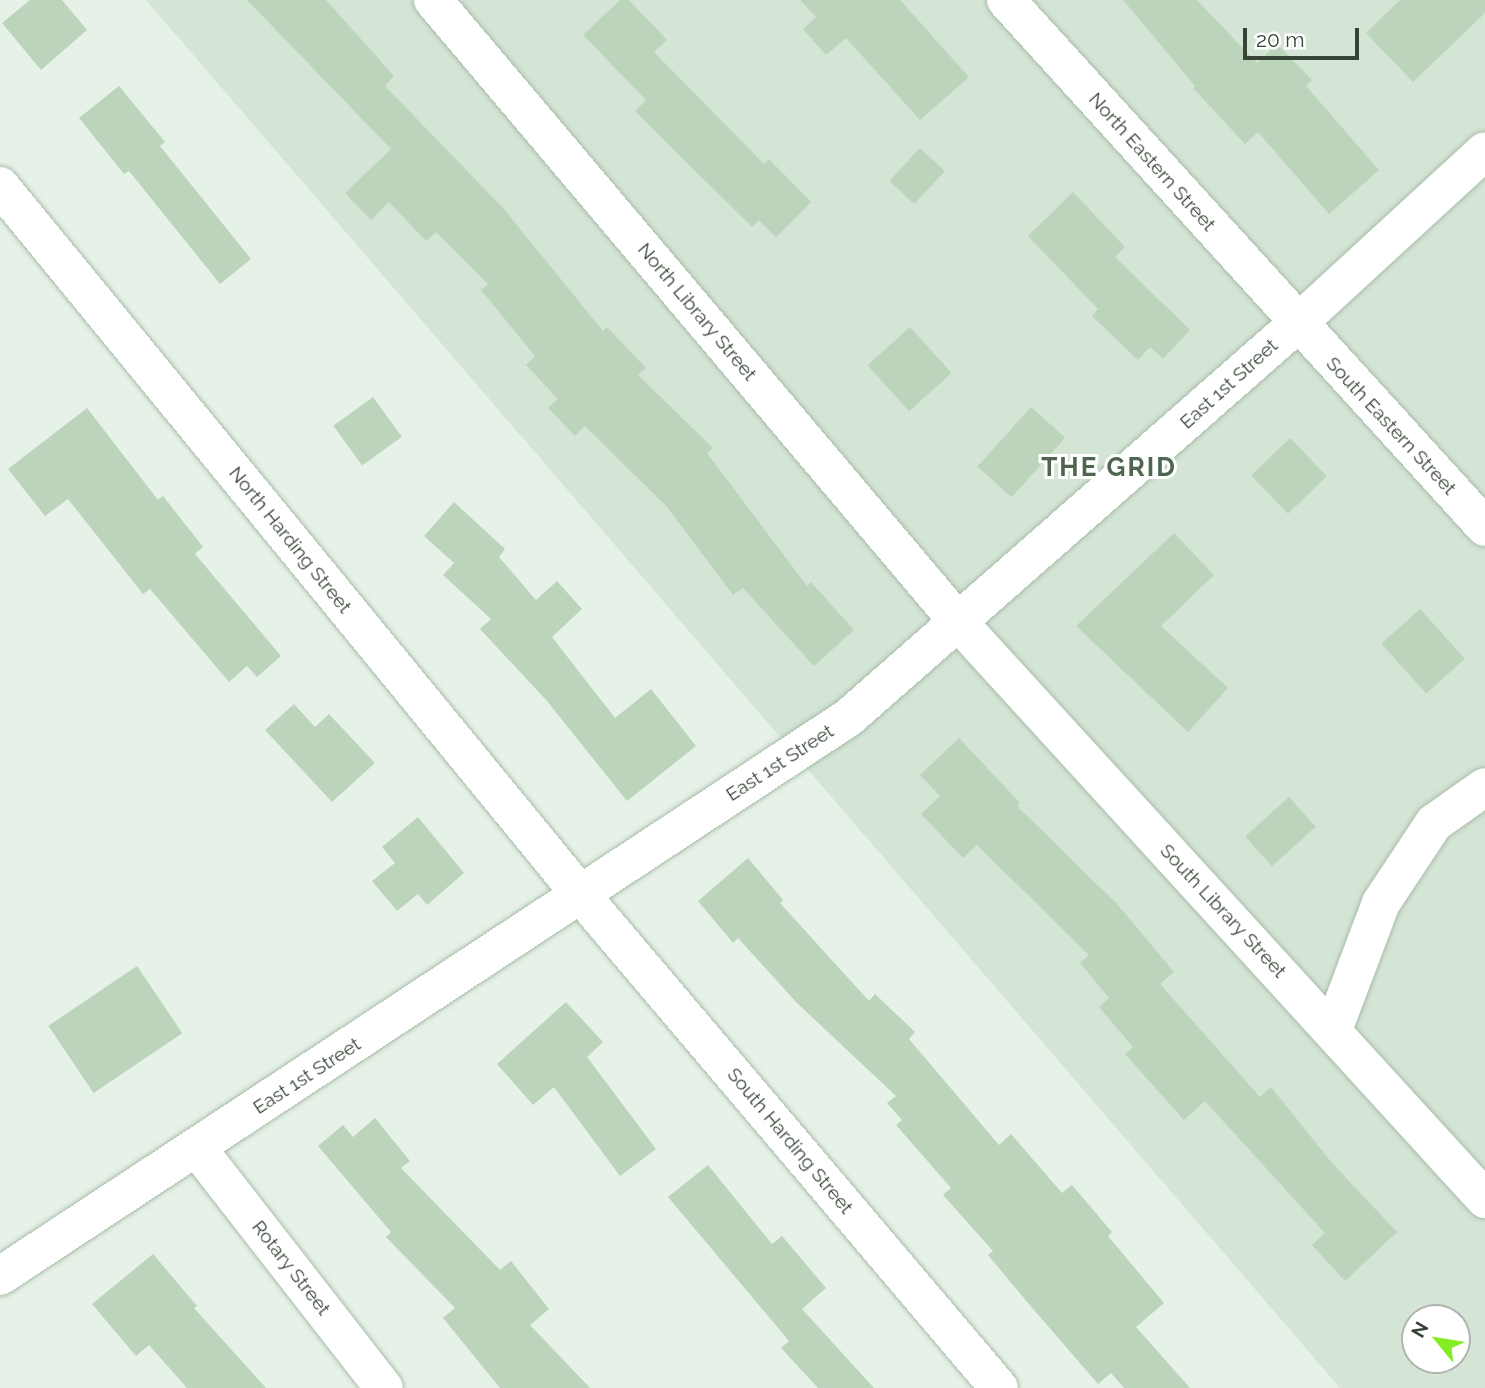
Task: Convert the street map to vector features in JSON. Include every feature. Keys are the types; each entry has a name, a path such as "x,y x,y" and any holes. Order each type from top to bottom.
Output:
{"street":[{"name":"North Library Street","path":"433,0 960,624"},
{"name":"North Eastern Street","path":"1006,0 1297,324"},
{"name":"East 1st Street","path":"0,1276 848,718 960,624 1297,324 1485,151"},
{"name":"North Harding Street","path":"0,186 581,895"},
{"name":"South Eastern Street","path":"1297,324 1485,527"},
{"name":"South Library Street","path":"960,624 1334,1030 1485,1199"},
{"path":"1334,1030 1381,903 1434,823 1485,787"},
{"name":"South Harding Street","path":"581,895 999,1388"},
{"name":"Rotary Street","path":"197,1148 384,1388"}],"shaded area":[{"path":"146,0 1485,0 1485,1388 1340,1388"}],"building":[{"path":"30,0 62,0 87,30 41,70 2,23"},
{"path":"247,0 326,0 394,76 385,86 503,208 603,331 607,327 646,368 638,375 713,448 707,453 807,586 811,582 854,630 814,666 743,588 733,595 667,507 585,426 575,436 548,408 558,399 526,365 535,356 481,290 488,284 436,232 426,241 389,202 371,220 345,193 391,149"},
{"path":"620,0 629,0 667,40 654,52 764,164 769,159 811,202 776,237 759,220 752,227 635,111 646,100 583,35"},
{"path":"800,0 900,0 969,77 920,120 846,38 826,55 803,29 816,17"},
{"path":"1123,0 1197,0 1257,63 1277,44 1312,80 1306,86 1379,170 1329,214 1258,132 1245,144 1193,88 1195,86"},
{"path":"1400,0 1485,0 1485,13 1413,82 1366,33"},
{"path":"119,86 165,142 160,146 251,259 220,284 129,171 124,174 79,118"},
{"path":"920,148 945,171 914,204 889,181"},
{"path":"1073,192 1125,247 1115,257 1190,330 1163,359 1150,347 1138,360 1092,316 1098,309 1028,236"},
{"path":"910,327 951,373 909,411 868,365"},
{"path":"373,397 402,437 362,465 333,426"},
{"path":"1031,407 1065,438 1012,497 977,466"},
{"path":"87,408 158,500 163,496 203,547 195,554 281,656 257,677 247,666 229,682 150,589 143,594 68,499 45,516 8,469"},
{"path":"1290,438 1327,476 1288,514 1251,476"},
{"path":"454,502 505,549 499,557 536,600 557,581 582,609 552,637 615,718 651,689 696,746 627,801 547,701 480,629 491,619 443,575 454,563 424,536"},
{"path":"1174,533 1214,575 1161,626 1228,688 1188,732 1076,626"},
{"path":"1420,609 1465,659 1426,694 1381,644"},
{"path":"294,704 315,727 329,714 375,763 332,802 265,730"},
{"path":"959,738 1020,803 1017,806 1118,905 1174,972 1160,984 1260,1097 1271,1087 1332,1163 1397,1232 1345,1281 1312,1245 1325,1233 1205,1101 1184,1120 1125,1054 1133,1047 1099,1007 1109,998 1080,963 1089,955 977,845 963,858 921,814 940,796 920,775"},
{"path":"1289,797 1316,827 1272,866 1245,836"},
{"path":"418,817 464,873 427,905 418,894 397,911 372,881 395,863 382,847"},
{"path":"748,858 783,900 780,903 869,1001 875,994 915,1032 909,1039 999,1145 1011,1134 1062,1193 1072,1185 1112,1232 1108,1236 1164,1303 1136,1327 1190,1388 1124,1388 1111,1373 1098,1384 1028,1303 988,1255 993,1251 943,1195 951,1188 896,1125 902,1120 887,1103 896,1096 797,1003 738,938 733,943 698,901"},
{"path":"137,966 182,1033 94,1093 48,1026"},
{"path":"566,1002 603,1042 587,1057 656,1149 620,1176 554,1087 533,1105 497,1064"},
{"path":"375,1118 410,1161 401,1168 500,1270 511,1261 549,1309 530,1325 590,1388 500,1388 443,1318 455,1308 386,1237 391,1232 318,1146 343,1125 353,1137"},
{"path":"708,1165 772,1244 782,1236 826,1288 802,1309 874,1388 818,1388 781,1348 789,1341 668,1197"},
{"path":"153,1254 197,1306 194,1308 266,1388 187,1388 149,1345 136,1356 92,1304"}],"district":[{"name":"THE GRID","path":"1109,468"}]}
